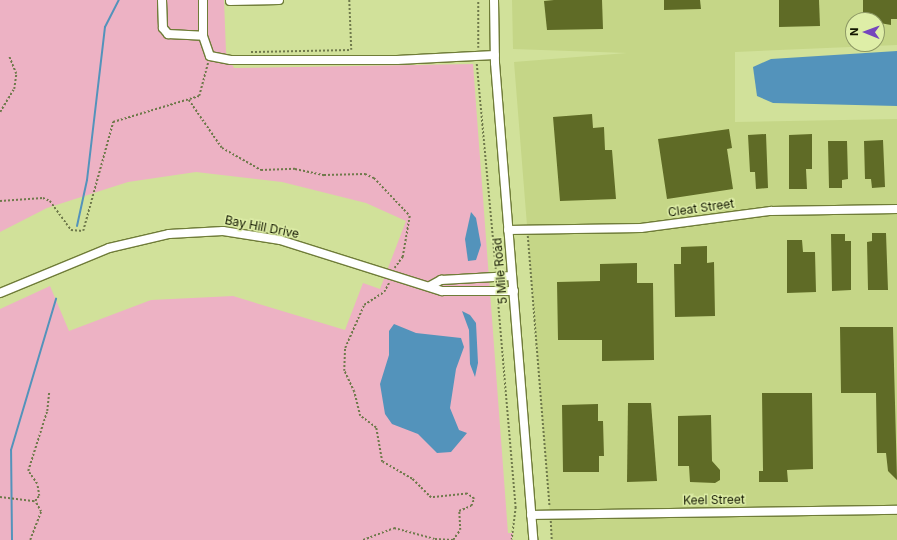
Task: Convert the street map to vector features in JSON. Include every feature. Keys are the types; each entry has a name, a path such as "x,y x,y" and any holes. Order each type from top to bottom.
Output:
{"street":[{"path":"162,0 163,28 168,34 203,36"},
{"path":"203,0 203,36 210,56 231,60 397,60 495,55"},
{"path":"230,1 279,0"},
{"name":"5 Mile Road","path":"494,0 495,55 533,540"},
{"name":"Cleat Street","path":"508,230 641,228 771,211 897,209"},
{"name":"Bay Hill Drive","path":"0,293 109,248 192,231 223,231 280,240 391,277 430,286 442,291 514,291"},
{"path":"430,286 441,280 512,276"},
{"name":"Keel Street","path":"531,515 897,510"}],"path":[{"path":"245,52 351,50 349,0"},
{"path":"0,201 43,198 50,201 71,230 83,230 113,122 199,96 210,56"},
{"path":"0,112 14,89 16,74 9,57"},
{"path":"189,100 222,148 261,170 295,169 324,175 365,174 374,178 410,216 403,257 384,292 364,305 345,348 344,371 354,392 360,416 376,428 382,462 412,478 431,498 467,494 474,499 471,506 458,511 460,530 453,540 434,539 394,528 363,540"},
{"path":"528,230 552,540"},
{"path":"35,501 39,496 37,484 28,471 47,411 49,392"},
{"path":"0,498 35,501"},
{"path":"30,540 41,512 35,501"}],"shaded area":[{"path":"0,0 224,0 226,52 234,68 473,64 508,533 513,533 512,540 0,540 0,309 50,286 69,331 151,300 233,296 345,330 363,283 380,289 406,221 366,203 282,182 196,172 128,182 47,208 0,232"},
{"path":"512,0 897,0 897,45 885,46 885,12 845,12 845,47 735,52 735,122 897,119 897,540 552,540 514,62 627,53 513,49"}],"water":[{"path":"897,51 897,106 773,103 757,96 753,67 771,59"},
{"path":"471,212 476,218 481,245 476,260 468,261 465,239"},
{"path":"462,311 470,315 476,323 478,363 475,377 470,364 469,330"},
{"path":"394,324 416,333 461,338 464,347 456,369 450,408 459,430 467,433 451,452 437,453 418,434 392,424 385,414 380,384 389,355 389,331"}],"building":[{"path":"602,0 603,29 547,30 544,1"},
{"path":"664,0 700,0 701,9 664,10"},
{"path":"779,0 819,0 820,26 779,27"},
{"path":"863,0 897,0 897,19 891,19 891,25 885,24 885,12 863,12"},
{"path":"592,114 593,128 604,127 605,150 612,150 616,199 560,201 553,117"},
{"path":"729,129 732,148 727,149 733,189 667,199 658,139"},
{"path":"766,134 768,188 756,189 755,172 750,172 748,135"},
{"path":"812,134 812,169 806,169 807,189 789,189 789,135"},
{"path":"883,140 885,187 872,188 871,179 865,179 864,141"},
{"path":"828,141 847,141 848,179 842,180 842,188 829,188"},
{"path":"872,233 886,233 888,290 868,290 867,242 872,241"},
{"path":"831,234 845,234 845,241 851,241 851,290 832,291"},
{"path":"787,240 802,240 803,252 815,252 816,292 787,293"},
{"path":"707,246 707,263 714,262 715,316 675,317 674,264 681,264 681,247"},
{"path":"637,263 637,283 653,283 654,360 602,361 602,340 558,340 557,282 600,281 600,264"},
{"path":"840,327 893,327 897,480 888,471 886,453 877,453 876,393 841,393"},
{"path":"762,393 812,393 813,469 787,470 788,482 759,482 759,471 763,471"},
{"path":"628,403 651,403 657,481 627,482"},
{"path":"598,404 598,421 603,421 604,456 599,456 599,472 563,472 562,405"},
{"path":"711,415 712,461 720,470 720,480 715,483 690,482 689,466 678,466 678,416"}],"waterway":[{"path":"77,226 87,180 105,27 119,0"},
{"path":"12,540 11,450 56,299"}]}
